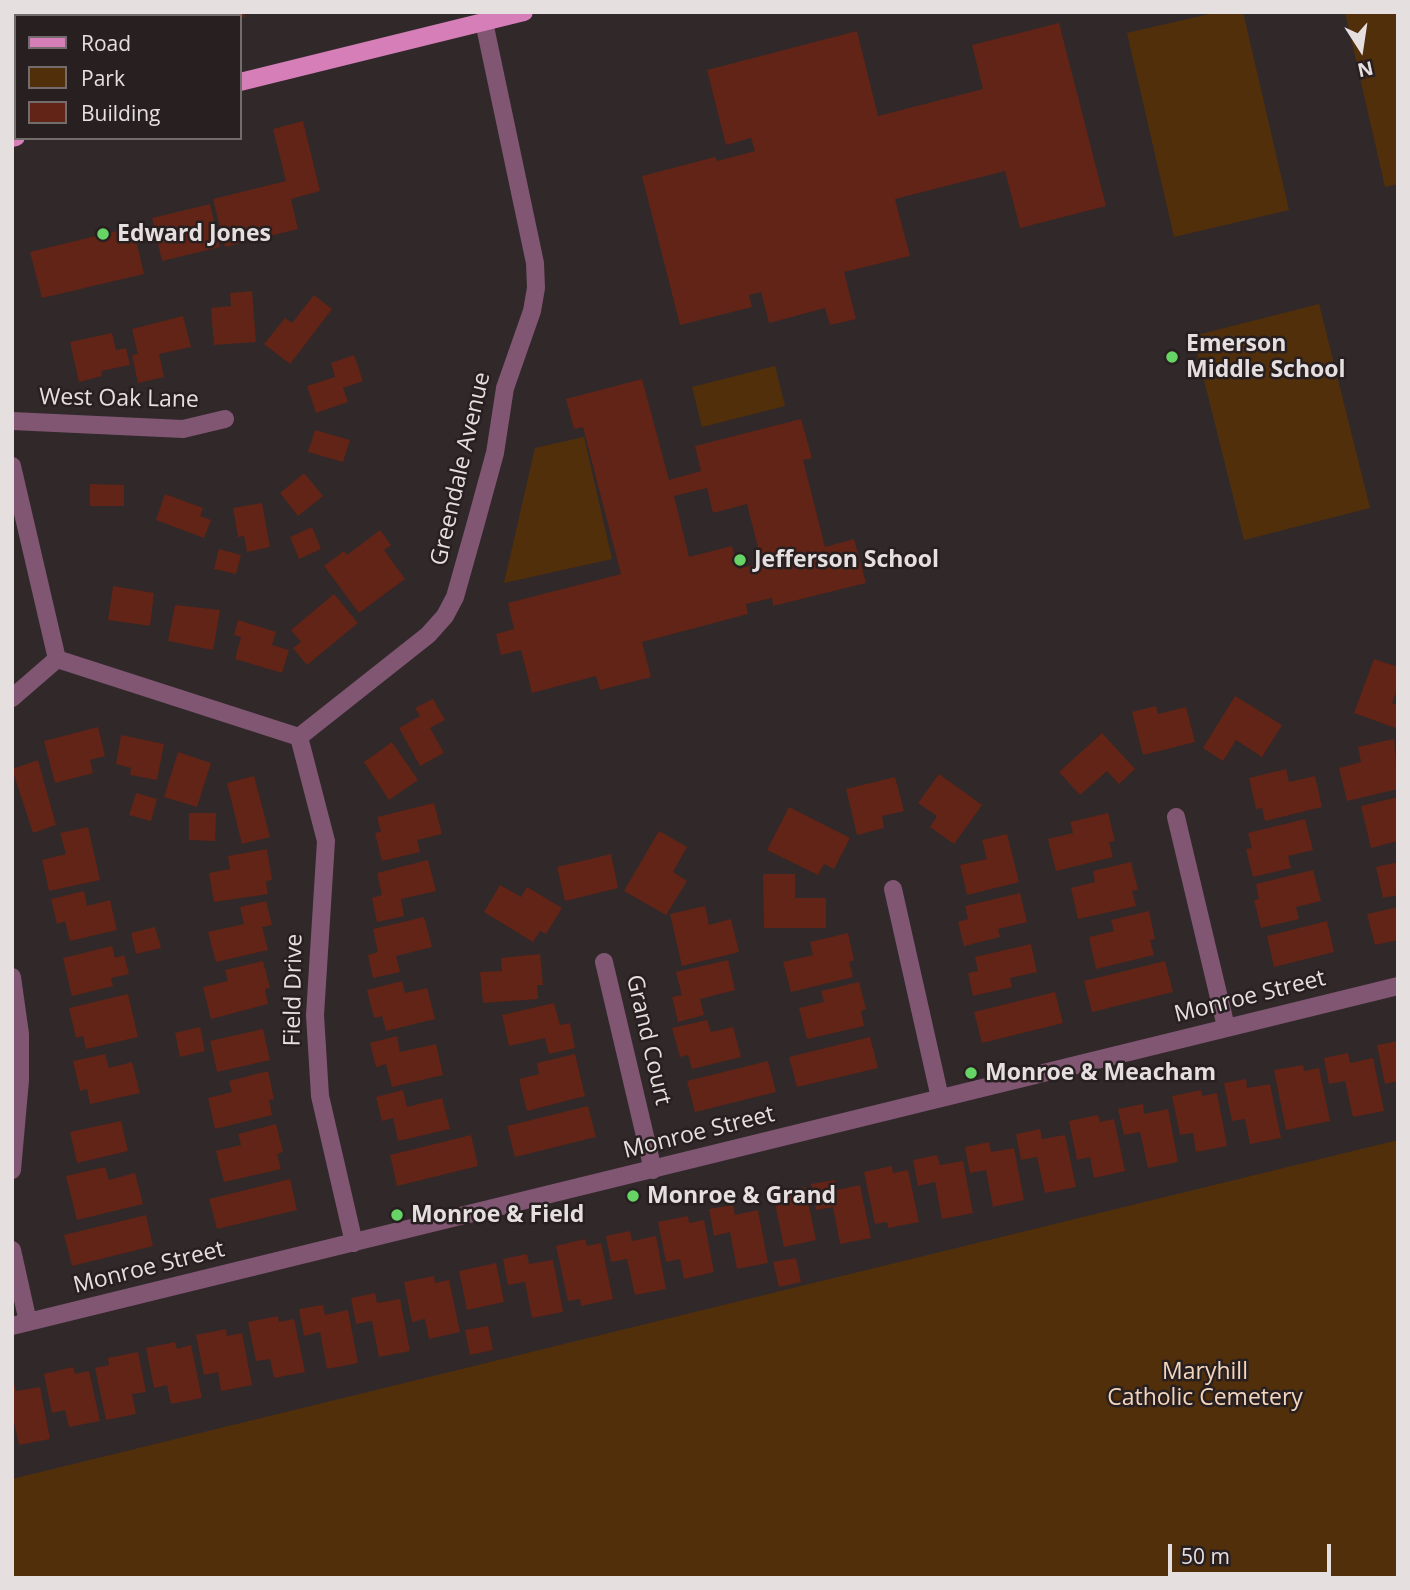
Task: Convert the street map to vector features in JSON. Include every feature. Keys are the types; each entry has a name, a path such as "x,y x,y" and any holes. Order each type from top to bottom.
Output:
{"main road":[{"path":"242,82 524,12"}],"street":[{"name":"Greendale Avenue","path":"299,737 428,635 445,616 455,597 479,514 495,453 505,388 532,311 536,288 535,263 484,22"},
{"name":"West Oak Lane","path":"12,421 183,429 225,419"},
{"path":"12,467 57,659"},
{"path":"12,698 57,659"},
{"path":"57,659 299,737"},
{"name":"Field Drive","path":"299,737 326,841 315,1015 320,1096 354,1243"},
{"path":"1176,817 1226,1027"},
{"path":"893,889 940,1098"},
{"name":"Grand Court","path":"604,962 653,1170"},
{"path":"12,977 20,1034 20,1080 12,1170"},
{"name":"Monroe Street","path":"20,1324 1398,986"},
{"path":"12,1250 20,1324"}],"green space":[{"path":"1218,12 1243,12 1289,210 1174,237 1127,33"},
{"path":"1345,12 1398,12 1398,184 1385,187"},
{"path":"1319,304 1370,508 1244,540 1193,336"},
{"path":"775,366 785,406 702,427 692,387"},
{"path":"584,437 612,559 504,583 535,448"},
{"name":"Maryhill Catholic Cemetery","path":"1398,1140 1398,1578 12,1578 12,1479"}],"building":[{"path":"12,12 34,12 14,14 12,44"},
{"path":"244,12 245,17 242,14 208,14"},
{"path":"1059,23 1106,206 1020,228 1005,171 895,199 910,256 844,272 856,319 830,325 825,308 769,323 761,292 749,295 752,307 680,325 642,176 715,157 717,161 755,151 751,138 726,145 707,70 857,31 878,116 983,89 972,45"},
{"path":"303,121 320,191 291,199 298,229 225,247 213,199 286,181 273,129"},
{"path":"210,204 220,247 162,261 152,218"},
{"path":"133,227 144,274 42,298 30,252"},
{"path":"252,291 256,342 214,345 211,308 231,306 230,293"},
{"path":"314,295 332,309 290,364 264,344 285,318 292,323"},
{"path":"183,316 191,347 159,354 164,377 138,383 132,355 138,354 132,329"},
{"path":"112,333 116,350 126,348 130,365 101,371 102,376 79,382 70,342"},
{"path":"354,355 363,381 343,388 348,402 316,413 307,386 335,377 331,363"},
{"path":"642,379 669,480 701,471 695,446 801,419 812,458 803,460 825,547 854,539 866,583 773,606 772,598 746,604 748,614 642,642 651,677 600,690 596,676 532,693 521,650 501,655 496,634 514,629 508,603 621,574 583,427 574,429 566,399","holes":["707,488 713,513 747,504 762,563 738,569 732,546 689,557 674,496"]},
{"path":"315,430 350,440 343,462 308,452"},
{"path":"304,473 323,496 298,516 280,493"},
{"path":"90,484 124,485 124,506 90,506"},
{"path":"165,494 203,508 200,516 211,520 204,538 156,520"},
{"path":"262,503 270,547 247,552 244,536 238,537 233,508"},
{"path":"312,527 321,549 299,559 290,537"},
{"path":"380,530 391,545 384,550 405,579 359,613 324,566 344,551 347,555"},
{"path":"219,549 241,555 236,574 214,569"},
{"path":"113,586 154,593 150,626 108,620"},
{"path":"334,594 358,623 307,665 293,648 301,642 291,630"},
{"path":"175,605 220,610 213,650 168,641"},
{"path":"238,620 276,632 272,645 289,650 282,673 235,659 241,637 234,635"},
{"path":"1374,659 1398,667 1398,686 1392,703 1398,705 1398,729 1354,713"},
{"path":"1235,696 1282,725 1262,757 1236,740 1223,761 1203,748"},
{"path":"433,699 445,720 430,728 444,753 420,766 399,728 420,716 415,708"},
{"path":"1156,706 1158,714 1186,707 1195,742 1143,755 1132,712"},
{"path":"98,727 105,756 90,760 93,773 55,783 44,741"},
{"path":"1102,733 1135,769 1119,784 1107,771 1080,795 1059,772"},
{"path":"121,735 164,744 157,780 130,775 131,768 116,764"},
{"path":"1394,739 1398,789 1347,801 1339,768 1361,762 1358,747"},
{"path":"392,742 418,780 389,800 364,762"},
{"path":"178,752 211,763 197,807 164,797"},
{"path":"38,760 56,825 33,833 12,769"},
{"path":"1286,769 1289,782 1315,776 1322,807 1265,821 1262,808 1256,809 1249,778"},
{"path":"939,774 982,805 954,844 930,827 937,816 918,803"},
{"path":"254,776 270,837 242,844 227,783"},
{"path":"895,777 904,811 882,816 884,828 857,835 846,789"},
{"path":"136,793 157,799 151,821 129,815"},
{"path":"1398,797 1398,841 1371,848 1361,806"},
{"path":"434,803 442,834 417,840 420,852 382,861 375,833 381,832 377,817"},
{"path":"789,807 850,838 834,869 824,864 818,875 767,850"},
{"path":"189,813 216,813 215,841 189,840"},
{"path":"1108,813 1115,841 1109,842 1113,857 1056,871 1048,839 1073,833 1070,822"},
{"path":"1305,819 1313,850 1288,856 1291,868 1253,877 1246,849 1252,848 1248,833"},
{"path":"88,827 100,880 49,891 42,860 66,854 60,833"},
{"path":"659,831 687,847 673,872 687,881 666,915 624,891"},
{"path":"1007,834 1019,882 967,895 960,865 987,859 982,840"},
{"path":"267,849 272,880 266,881 268,894 214,902 209,873 230,869 228,856"},
{"path":"611,854 618,888 565,901 557,867"},
{"path":"428,860 436,891 401,899 404,916 377,922 372,898 382,895 377,873"},
{"path":"1131,862 1138,890 1132,891 1136,906 1078,919 1071,888 1095,882 1093,871"},
{"path":"1398,862 1398,895 1383,898 1376,867"},
{"path":"1313,870 1321,901 1296,907 1299,919 1261,928 1254,900 1259,899 1256,884"},
{"path":"763,874 795,874 795,898 826,898 826,928 764,928"},
{"path":"500,885 521,897 527,887 562,908 546,934 540,931 533,942 484,912"},
{"path":"84,891 87,906 110,900 117,930 70,941 65,921 57,924 51,899"},
{"path":"1020,893 1027,922 998,929 1000,937 964,946 958,922 968,919 965,906"},
{"path":"266,901 272,925 262,927 268,950 216,962 208,932 244,924 240,907"},
{"path":"705,906 709,925 731,919 739,952 682,966 670,914"},
{"path":"1398,907 1398,940 1375,945 1367,914"},
{"path":"1149,911 1155,939 1150,940 1154,955 1096,969 1089,937 1114,931 1111,920"},
{"path":"424,917 432,947 396,956 400,972 373,978 368,955 378,952 373,929"},
{"path":"1327,921 1334,952 1274,967 1267,936"},
{"path":"155,927 161,948 136,954 131,933"},
{"path":"848,933 854,960 849,962 853,977 791,992 783,962 813,955 810,942"},
{"path":"1031,944 1037,972 1010,978 1012,987 973,996 968,973 978,971 975,957"},
{"path":"112,946 115,958 124,955 129,974 111,978 113,986 72,996 63,958"},
{"path":"540,954 543,985 537,985 538,999 483,1003 480,972 502,971 501,958"},
{"path":"728,960 735,990 700,999 704,1015 678,1022 672,997 682,995 676,972"},
{"path":"263,961 270,988 265,989 268,1004 211,1019 203,987 228,981 225,970"},
{"path":"1165,961 1173,992 1092,1012 1084,981"},
{"path":"402,981 405,993 427,988 435,1019 386,1031 382,1016 374,1018 367,990"},
{"path":"859,982 866,1009 861,1011 864,1026 807,1039 799,1008 824,1002 821,991"},
{"path":"1055,992 1063,1023 982,1043 974,1012"},
{"path":"128,994 138,1037 86,1049 83,1036 76,1038 69,1008"},
{"path":"554,1003 560,1025 570,1023 575,1048 549,1054 545,1038 509,1046 502,1015"},
{"path":"707,1020 711,1032 733,1027 741,1057 692,1069 688,1055 680,1057 672,1028"},
{"path":"200,1027 205,1051 180,1057 175,1033"},
{"path":"263,1029 270,1060 217,1072 210,1041"},
{"path":"397,1036 400,1052 436,1044 443,1075 392,1087 386,1064 376,1067 370,1043"},
{"path":"870,1037 878,1068 797,1087 789,1057"},
{"path":"1398,1041 1398,1081 1385,1084 1377,1045"},
{"path":"1348,1053 1350,1063 1373,1058 1384,1111 1353,1117 1345,1081 1329,1084 1324,1058"},
{"path":"105,1054 109,1068 132,1062 140,1093 90,1104 87,1089 80,1091 73,1061"},
{"path":"575,1054 585,1096 527,1111 519,1079 539,1074 537,1063"},
{"path":"768,1061 776,1092 695,1112 687,1081"},
{"path":"1303,1065 1304,1071 1319,1068 1330,1121 1286,1130 1274,1070"},
{"path":"268,1071 274,1099 269,1100 272,1115 215,1129 208,1098 232,1092 229,1081"},
{"path":"1246,1079 1247,1088 1270,1084 1281,1138 1250,1144 1245,1119 1232,1121 1224,1083"},
{"path":"403,1090 407,1107 442,1098 450,1129 398,1141 393,1118 382,1121 376,1097"},
{"path":"1201,1090 1202,1096 1217,1093 1227,1146 1196,1152 1193,1133 1180,1135 1172,1096"},
{"path":"1143,1104 1144,1114 1168,1109 1178,1162 1148,1168 1140,1132 1124,1135 1118,1109"},
{"path":"588,1106 596,1137 515,1157 507,1126"},
{"path":"1098,1115 1100,1122 1114,1119 1125,1171 1094,1178 1090,1157 1077,1160 1069,1121"},
{"path":"121,1121 128,1151 77,1163 70,1132"},
{"path":"276,1124 283,1152 277,1154 281,1169 224,1182 216,1151 241,1145 238,1134"},
{"path":"1040,1129 1042,1139 1065,1135 1076,1187 1045,1193 1037,1157 1021,1160 1016,1134"},
{"path":"471,1135 478,1166 397,1186 390,1155"},
{"path":"989,1142 991,1152 1014,1148 1024,1200 993,1207 986,1170 970,1173 965,1147"},
{"path":"937,1155 940,1165 963,1161 973,1213 942,1219 935,1182 918,1186 913,1160"},
{"path":"892,1166 893,1173 908,1170 919,1222 888,1228 887,1222 875,1224 864,1172"},
{"path":"105,1167 109,1180 135,1173 143,1204 77,1220 66,1176"},
{"path":"290,1179 297,1210 217,1229 209,1199"},
{"path":"835,1180 837,1190 860,1185 871,1238 840,1244 833,1207 816,1210 811,1184"},
{"path":"805,1187 816,1240 784,1247 773,1194"},
{"path":"733,1205 735,1215 758,1210 768,1263 737,1269 730,1232 714,1236 709,1209"},
{"path":"146,1215 153,1246 72,1266 64,1235"},
{"path":"688,1216 689,1223 704,1220 714,1272 684,1279 680,1259 666,1262 658,1222"},
{"path":"630,1231 632,1241 656,1236 666,1289 635,1295 627,1259 611,1262 606,1236"},
{"path":"585,1239 587,1246 601,1243 613,1299 581,1306 580,1299 568,1301 556,1246"},
{"path":"527,1254 529,1264 553,1260 563,1312 532,1318 525,1282 508,1285 503,1259"},
{"path":"796,1258 801,1282 779,1287 773,1262"},
{"path":"496,1263 504,1302 467,1310 459,1271"},
{"path":"434,1276 435,1283 449,1280 460,1332 429,1339 425,1319 412,1322 404,1282"},
{"path":"375,1293 377,1303 400,1299 410,1351 379,1357 372,1321 356,1324 351,1298"},
{"path":"323,1305 325,1315 348,1310 358,1363 327,1369 320,1332 304,1336 299,1309"},
{"path":"278,1316 279,1322 294,1319 305,1372 274,1378 270,1359 256,1361 248,1322"},
{"path":"488,1326 493,1350 470,1355 465,1330"},
{"path":"226,1329 227,1336 242,1333 252,1385 221,1391 218,1372 204,1375 196,1335"},
{"path":"175,1342 177,1349 191,1345 202,1398 171,1404 167,1385 154,1388 146,1348"},
{"path":"138,1352 146,1392 132,1394 136,1414 106,1420 95,1368 109,1365 108,1358"},
{"path":"73,1367 75,1374 89,1371 100,1421 69,1427 65,1410 52,1413 44,1374"},
{"path":"12,1377 16,1391 40,1387 50,1439 19,1445 12,1413"}],"place":[{"name":"Edward Jones","path":"103,234"},
{"name":"Emerson Middle School","path":"1172,357"},
{"name":"Jefferson School","path":"740,560"},
{"name":"Monroe & Meacham","path":"971,1073"},
{"name":"Monroe & Grand","path":"633,1196"},
{"name":"Monroe & Field","path":"397,1215"}]}
